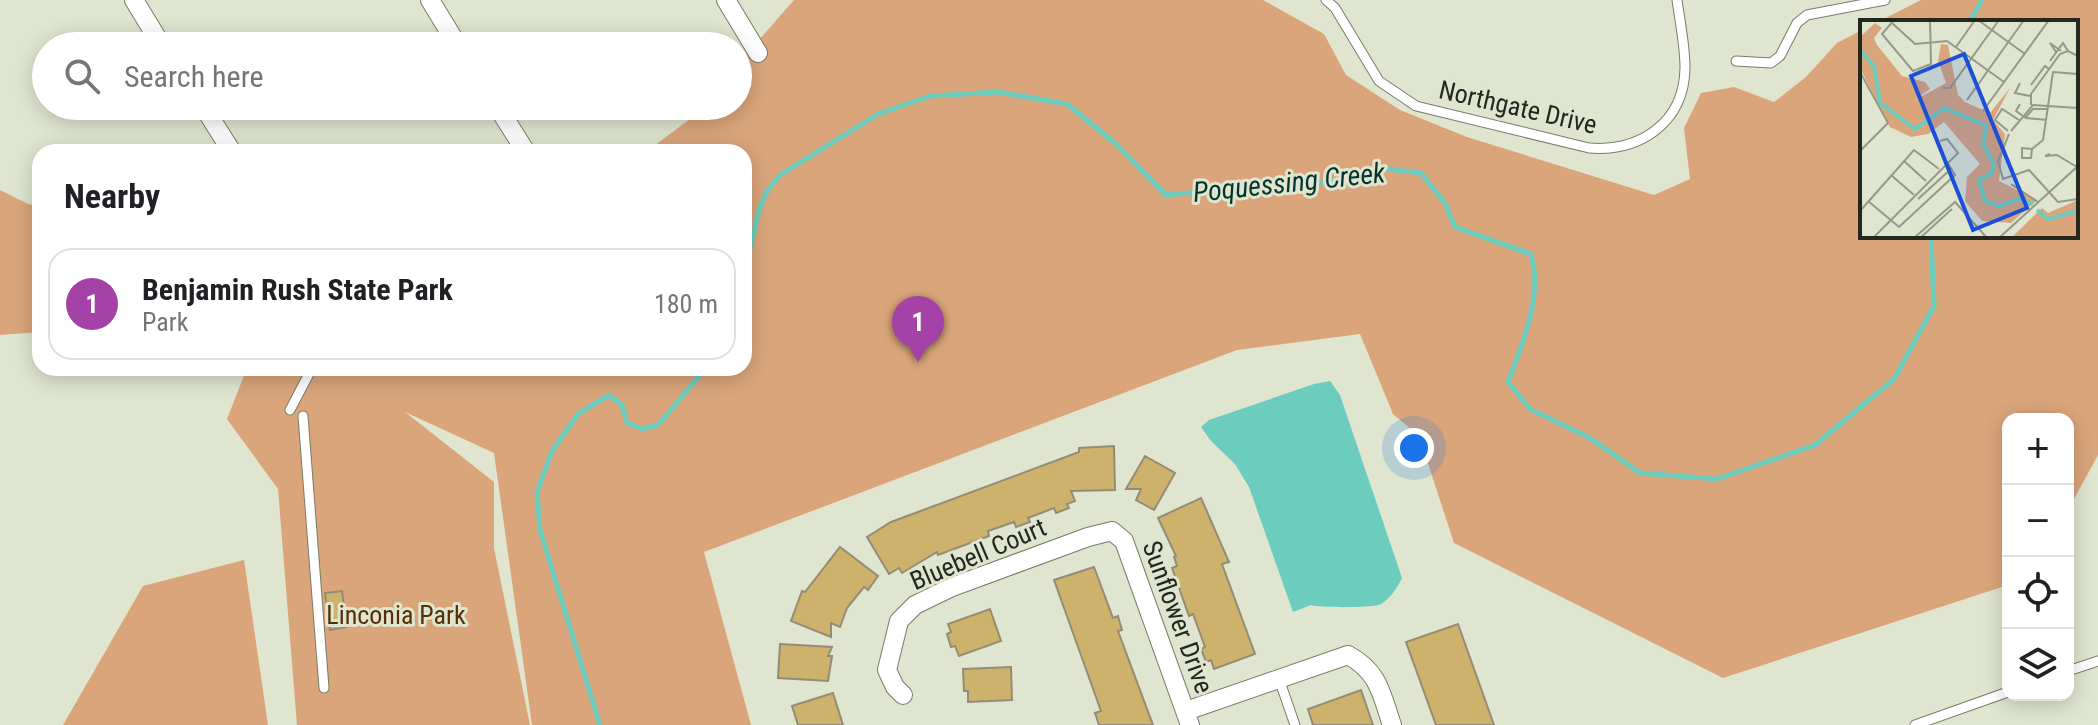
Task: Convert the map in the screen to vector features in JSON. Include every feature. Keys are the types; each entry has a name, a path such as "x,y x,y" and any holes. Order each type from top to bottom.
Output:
{"street":[{"path":"134,0 153,32"},
{"path":"430,0 449,32"},
{"path":"726,0 745,32"},
{"path":"752,43 758,53"},
{"path":"212,120 227,144"},
{"path":"506,120 521,144"},
{"name":"Bluebell Court","path":"903,695 895,687 887,670 899,621 915,605 965,582 1112,531"},
{"name":"Sunflower Drive","path":"1112,531 1124,541 1188,718"},
{"path":"1188,718 1279,679 1348,655 1364,664 1375,677 1392,725"}],"lane":[{"name":"Northgate Drive","path":"1326,0 1335,8 1379,81 1416,106 1607,150 1627,146 1656,132 1680,97 1685,67 1677,0"},
{"path":"1736,61 1771,63 1780,56 1797,23 1807,15 1885,0"},
{"path":"290,410 308,376"},
{"path":"303,416 324,688"},
{"path":"2074,669 2098,661"},
{"path":"1279,679 1295,725"},
{"path":"1915,725 2002,694"}],"green space":[{"name":"Linconia Park","path":"794,0 1263,0 1324,34 1346,75 1400,110 1467,137 1654,195 1690,179 1684,128 1701,93 1734,87 1774,102 1806,77 1837,43 1860,31 1860,238 2078,238 2078,20 1882,20 1921,0 2098,0 2098,455 2074,499 2074,413 2002,413 2002,587 1723,678 1454,543 1419,436 1393,414 1360,334 1237,350 704,552 751,725 532,725 494,453 405,412 494,482 494,548 530,725 297,725 278,489 227,419 244,376 752,376 752,144 657,144 689,120 752,120 752,48"},
{"path":"0,190 32,205 32,333 0,335"},
{"path":"244,560 268,725 63,725 143,586"}],"water":[{"path":"1330,381 1340,395 1402,578 1391,596 1381,604 1347,607 1311,605 1293,612 1249,487 1235,464 1201,427 1209,420"}],"building":[{"path":"1114,446 1115,490 1071,491 1075,501 1067,504 1069,508 1056,513 1054,508 1028,518 1030,522 1016,527 1014,522 988,531 989,536 938,555 937,552 902,573 899,568 889,574 867,537 891,522 1079,452 1079,448"},
{"path":"1145,456 1175,473 1154,510 1136,500 1141,489 1126,489"},
{"path":"1201,498 1229,562 1222,564 1255,654 1214,669 1211,660 1206,662 1201,649 1205,647 1193,614 1189,616 1172,568 1177,566 1176,556 1158,518"},
{"path":"840,547 878,576 868,590 864,587 847,608 840,627 831,623 831,637 791,621 802,591 805,592"},
{"path":"1094,567 1113,618 1118,616 1122,630 1118,631 1153,725 1099,725 1095,713 1101,711 1054,580"},
{"path":"342,591 347,627 330,630 325,593"},
{"path":"990,609 1001,641 959,656 955,646 951,647 948,624"},
{"path":"1458,624 1494,725 1436,725 1406,642"},
{"path":"780,644 832,647 828,656 832,656 828,681 778,678"},
{"path":"1011,667 1012,700 968,702 963,669"},
{"path":"1361,690 1373,725 1313,725 1308,709"},
{"path":"833,693 843,725 798,725 792,706"}],"waterway":[{"name":"Poquessing Creek","path":"1970,20 1982,0"},
{"name":"Poquessing Creek","path":"752,240 767,191 780,175 878,114 930,96 998,92 1067,104 1115,143 1166,195 1307,186 1388,169 1421,173 1445,203 1455,227 1531,254 1535,286 1530,319 1508,382 1530,409 1590,438 1640,473 1717,479 1815,445 1894,379 1934,306 1931,238"},
{"name":"Poquessing Creek","path":"600,725 540,530 537,492 552,451 578,414 609,395 622,405 627,423 643,429 658,425 699,376"}],"place":[{"name":"Benjamin Rush State Park","path":"918,362"}]}
